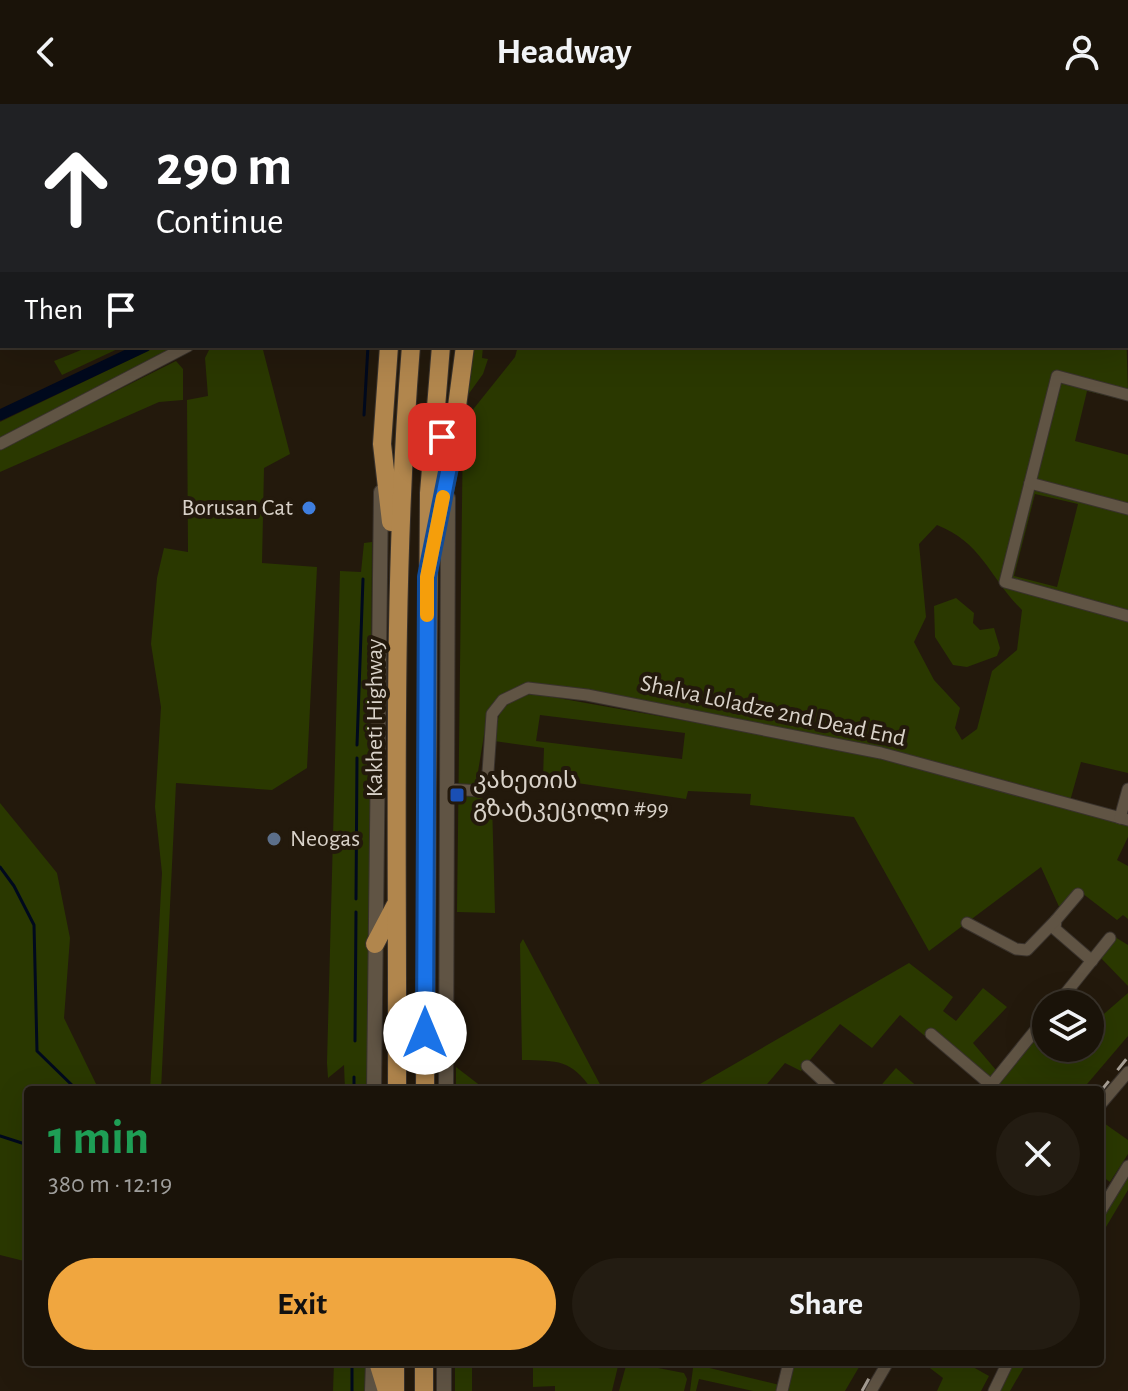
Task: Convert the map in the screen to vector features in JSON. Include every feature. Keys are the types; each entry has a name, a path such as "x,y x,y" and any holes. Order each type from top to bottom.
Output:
{"highway":[{"path":"389,348 382,444 399,595"},
{"name":"Kakheti Highway","path":"397,1086 401,486 411,348"},
{"path":"425,1086 427,577 434,407 441,348"},
{"path":"427,577 449,467 465,348"},
{"path":"434,407 449,467"},
{"path":"375,944 398,900"},
{"path":"377,1366 387,1391"},
{"path":"395,1366 395,1391"},
{"path":"424,1366 424,1391"}],"street":[{"path":"0,444 184,348"},
{"path":"1128,395 1057,376 1005,582 1128,616"},
{"name":"Kakheti Highway","path":"374,1086 382,444"},
{"path":"446,1086 449,467"},
{"path":"1030,483 1128,509"},
{"name":"Shalva Loladze 2nd Dead End","path":"447,789 481,791 490,759 492,714 503,700 528,688 587,695 881,753 1124,819"},
{"path":"1124,819 1128,789"},
{"path":"967,923 1016,949 1027,950 1078,894"},
{"path":"1056,920 1058,934 1092,961"},
{"path":"1068,990 1110,938"},
{"path":"931,1034 987,1086"},
{"path":"991,1086 1032,1034"},
{"path":"807,1066 829,1086"},
{"path":"1104,1100 1128,1072"},
{"path":"1104,1205 1128,1166"},
{"path":"372,1391 375,1366"},
{"path":"444,1366 444,1391"},
{"path":"782,1391 788,1366"},
{"path":"871,1391 886,1366"},
{"path":"994,1391 1006,1366"}],"green space":[{"path":"86,348 120,348 62,375 54,361"},
{"path":"154,348 176,348 0,439 0,422"},
{"path":"210,348 263,348 290,454 264,468 262,563 317,567 307,768 272,790 176,783 161,1086 150,1086 162,873 155,807 161,707 151,644 157,578 164,548 188,552 187,400 208,396 205,358"},
{"path":"470,348 483,348 482,358 488,359 483,374 465,399"},
{"path":"517,348 1127,348 1128,393 1056,374 1002,584 1128,619 1128,773 1081,762 1070,801 906,756 587,689 527,685 488,711 474,796 492,802 495,913 457,912 463,422 515,357","holes":["937,525 965,542 1022,610 1017,650 992,671 977,729 962,740 955,728 960,708 934,680 914,642 926,617 919,544"]},
{"path":"176,361 183,369 183,400 159,402 0,472 0,449"},
{"path":"1060,380 1128,398 1128,401 1087,391 1075,441 1128,455 1128,506 1035,482"},
{"path":"1033,487 1128,511 1128,613 1009,579","holes":["1035,494 1078,504 1057,587 1014,576"]},
{"path":"372,542 368,1086 345,1086 344,1065 328,1078 327,1063 340,571 361,572 364,543"},
{"path":"956,598 974,613 973,623 980,630 994,628 1000,648 997,656 967,667 953,665 935,637 934,606"},
{"path":"530,693 878,755 1128,823 1128,837 1117,860 1128,866 1128,919 1123,915 1117,920 1078,890 1061,911 1041,867 929,951 854,817 750,805 751,794 688,791 686,799 543,778 544,748 494,741 500,715 507,705","holes":["540,715 685,733 682,759 536,741"]},
{"path":"0,803 57,873 70,938 64,1018 97,1086 24,1086 24,1261 0,1255"},
{"path":"1115,937 1128,945 1128,986 1099,956"},
{"path":"523,939 601,1086 589,1086 577,1072 563,1064 522,1060 520,944"},
{"path":"909,963 953,997 943,1011 956,1021 983,988 1007,1007 973,1043 996,1070 990,1078 930,1031 926,1037 900,1015 872,1048 840,1024 801,1071 785,1063 765,1086 700,1084"},
{"path":"1128,993 1128,1036 1085,1086 995,1086 1032,1042 1032,1062 1104,1062 1104,1014"},
{"path":"456,1067 481,1086 456,1086"},
{"path":"896,1068 916,1086 880,1086"},
{"path":"1104,1123 1128,1140 1128,1154 1110,1182 1104,1178"},
{"path":"1128,1176 1128,1190 1104,1230 1104,1215"},
{"path":"334,1366 366,1366 366,1391 333,1391"},
{"path":"455,1366 472,1366 472,1391 455,1391"},
{"path":"533,1366 618,1366 612,1391 555,1391 555,1386 533,1387"},
{"path":"626,1366 648,1366 684,1373 687,1379 684,1391 619,1391"},
{"path":"686,1366 702,1366 780,1385 779,1391 753,1391 699,1379 696,1391 690,1391 693,1368"},
{"path":"792,1366 860,1366 845,1391 786,1391"},
{"path":"927,1366 971,1366 989,1376 981,1391 937,1391 943,1378"},
{"path":"1010,1366 1025,1366 1010,1391 997,1391"}],"waterway":[{"path":"0,415 142,348"},
{"path":"364,415 368,348"},
{"path":"357,745 363,579"},
{"path":"356,899 357,758"},
{"path":"0,867 14,886 34,925 37,1051 73,1086"},
{"path":"355,1041 356,912"},
{"path":"354,1077 354,1086"},
{"path":"0,1136 24,1144"},
{"path":"352,1366 352,1391"}],"railway":[{"path":"1104,1087 1128,1057"},
{"path":"862,1391 876,1366"}],"slow traffic":[{"path":"427,615 427,577 443,497"}],"place":[{"name":"Borusan Cat","path":"309,508"},
{"name":"კახეთის გზატკეცილი #99","path":"457,795"},
{"name":"Neogas","path":"274,839"}],"route":[{"path":"425,1033 427,577 449,467 442,437"}]}
